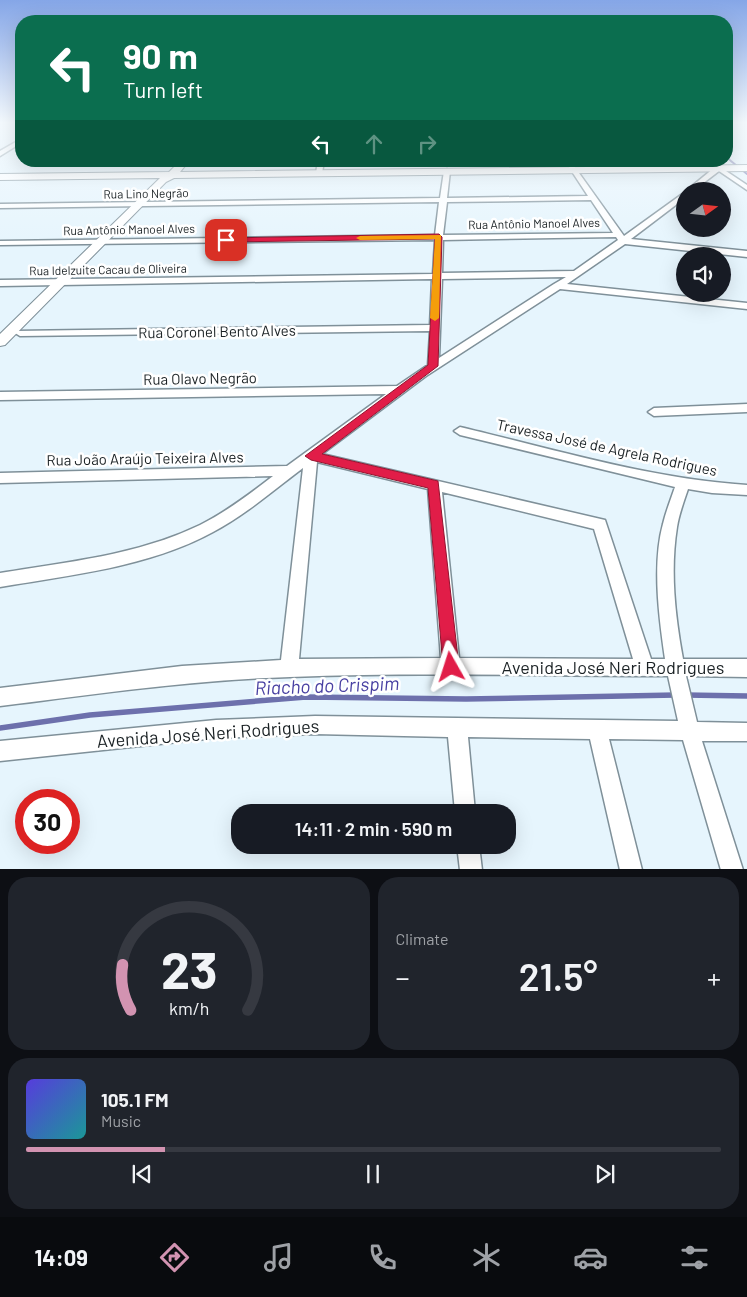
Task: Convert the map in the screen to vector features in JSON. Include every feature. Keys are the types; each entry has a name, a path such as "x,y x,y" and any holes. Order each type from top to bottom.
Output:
{"main road":[{"path":"733,167 746,166"},
{"path":"0,354 7,336 170,180 180,167"},
{"path":"0,175 174,173 320,168 722,167"}],"street":[{"path":"433,366 439,237 447,167"},
{"path":"701,182 722,167 747,188"},
{"path":"573,168 621,238"},
{"name":"Rua Lino Negrão","path":"0,206 593,198"},
{"path":"0,580 125,557 200,532 222,520 433,366 576,274 621,238 676,200"},
{"name":"Rua Antônio Manoel Alves","path":"0,243 439,237 621,238 747,254"},
{"name":"Rua Idelzuite Cacau de Oliveira","path":"0,283 576,274"},
{"path":"556,286 747,306"},
{"name":"Rua Coronel Bento Alves","path":"7,336 434,328"},
{"name":"Rua Olavo Negrão","path":"0,396 400,390"},
{"path":"654,412 747,408"},
{"name":"Travessa José de Agrela Rodrigues","path":"460,432 683,483 747,490"},
{"path":"311,456 600,524 645,668"},
{"path":"289,668 311,456"},
{"name":"Rua João Araújo Teixeira Alves","path":"0,478 290,471"},
{"path":"683,483 670,518 667,543 666,591 676,668 689,731 732,869"},
{"path":"434,485 451,667"},
{"name":"Avenida José Neri Rodrigues","path":"0,698 164,677 289,668 747,668"},
{"name":"Avenida José Neri Rodrigues","path":"0,751 216,729 315,725 747,732"},
{"path":"457,726 464,804"},
{"path":"597,729 631,869"},
{"path":"469,854 471,869"}],"waterway":[{"path":"734,164 747,174"},
{"name":"Riacho do Crispim","path":"0,728 90,715 306,697 466,699 676,695"},
{"name":"Riacho do Crispim","path":"685,695 747,696"}],"slow traffic":[{"path":"360,238 439,237 435,318"}],"route":[{"path":"226,240 439,237 433,366 311,456 434,485 451,667"}]}
